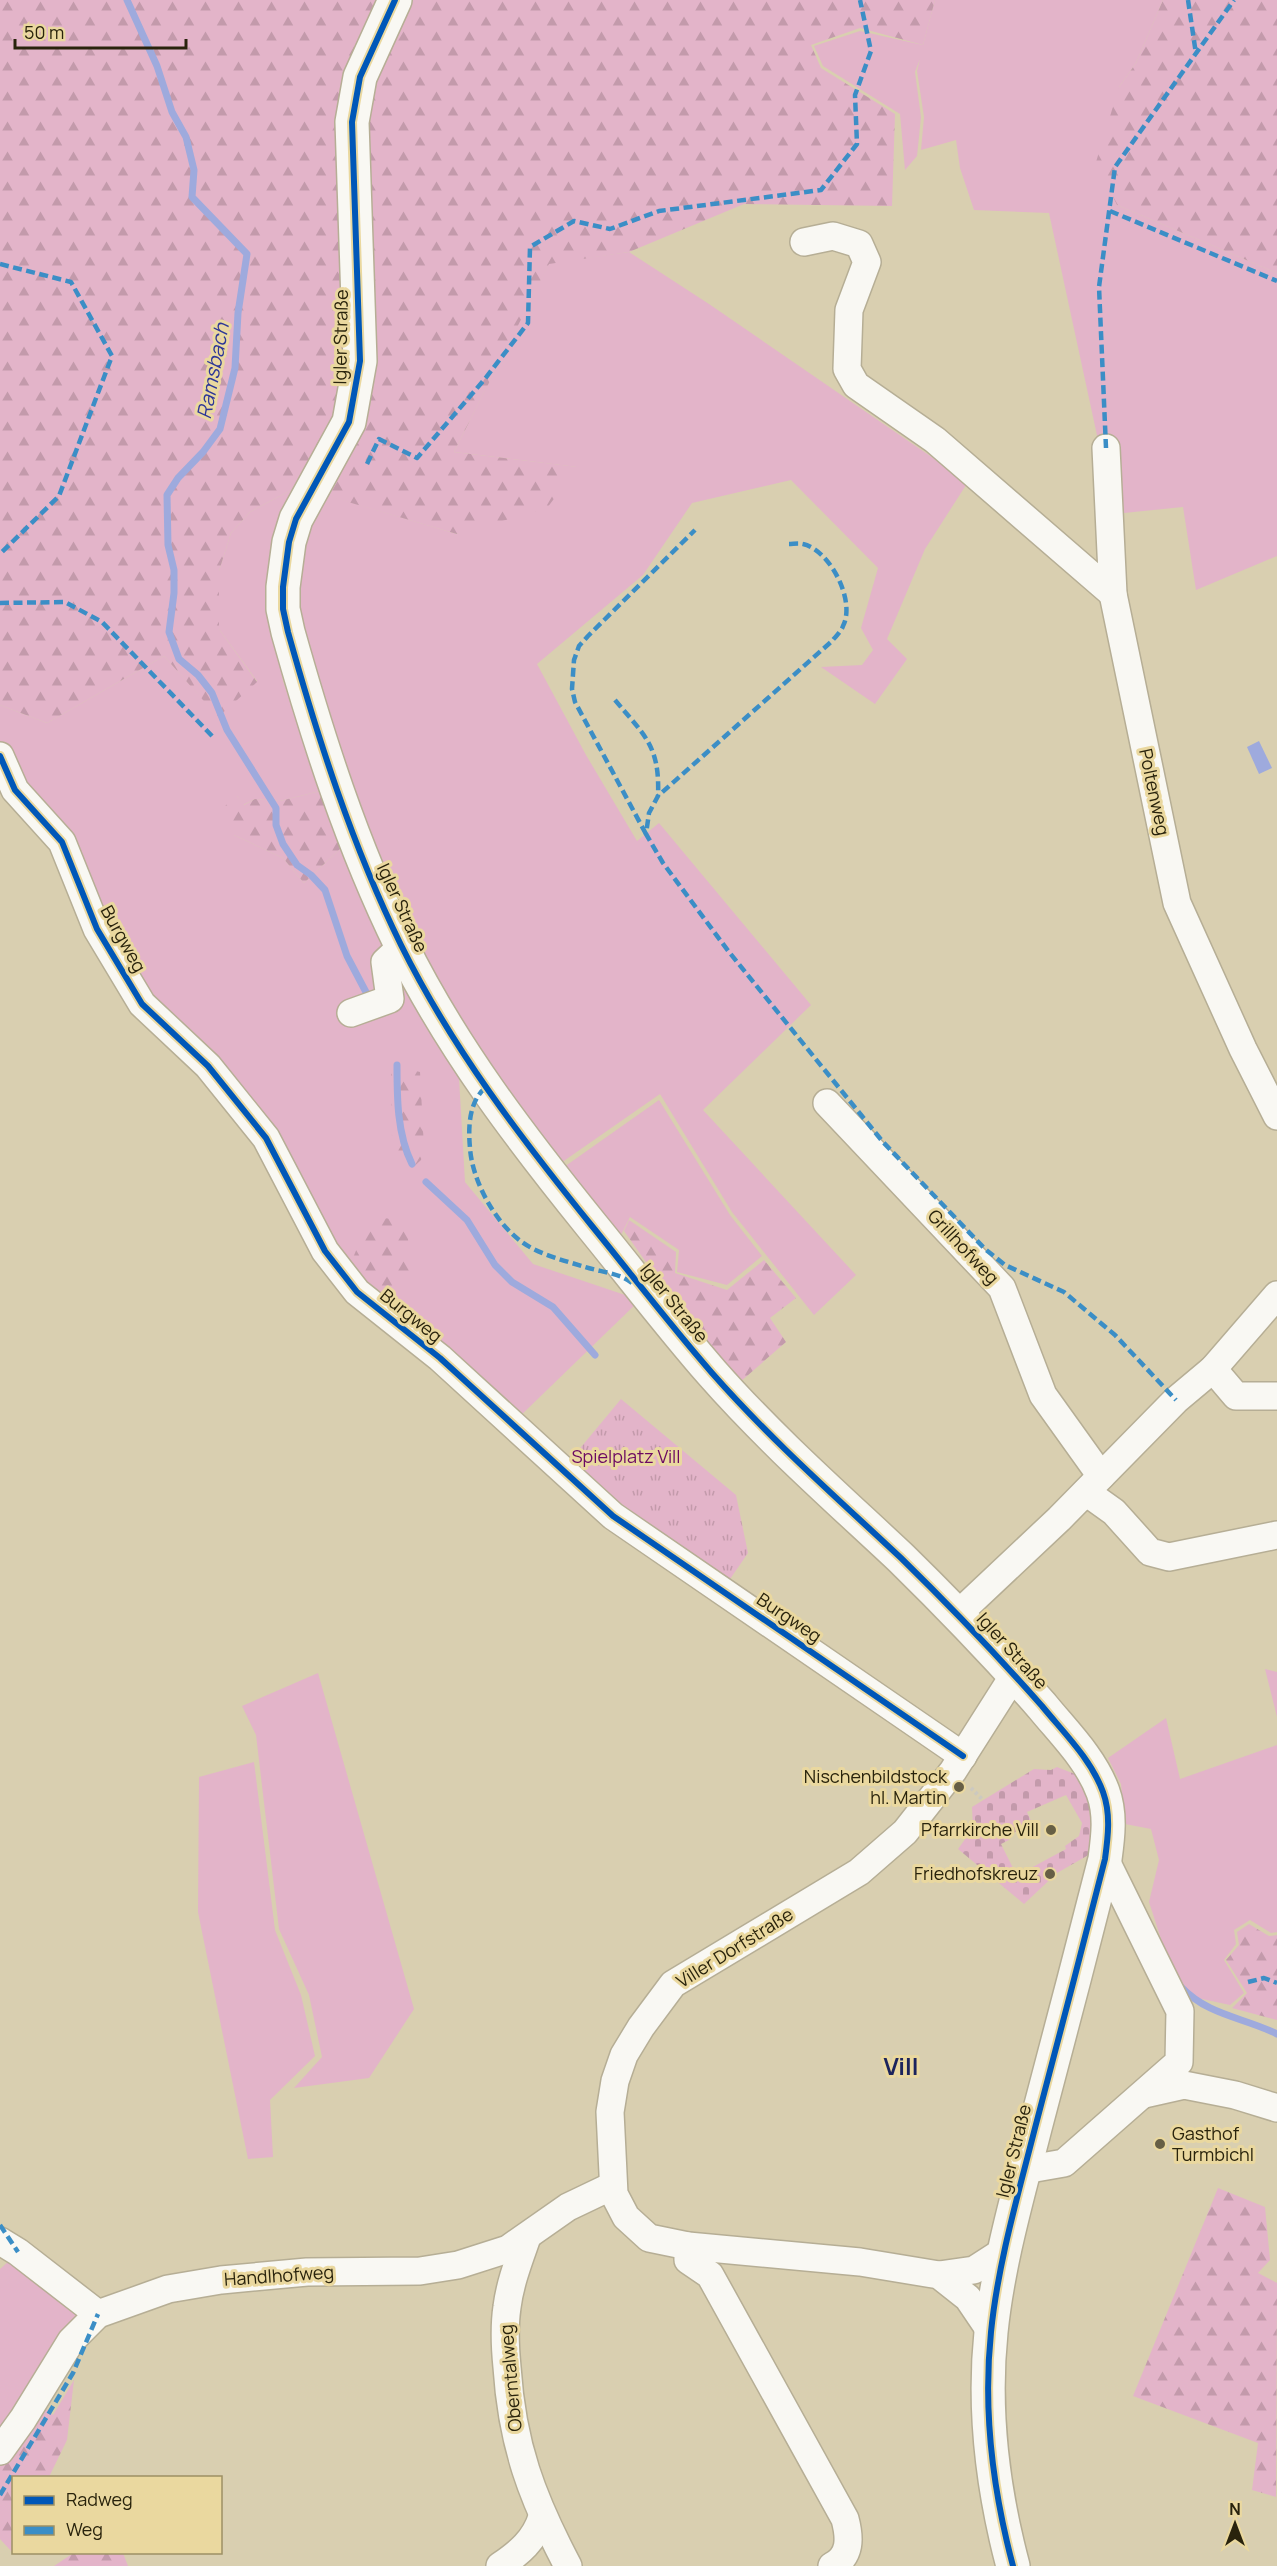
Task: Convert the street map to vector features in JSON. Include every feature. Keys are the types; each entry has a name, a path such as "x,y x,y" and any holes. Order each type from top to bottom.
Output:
{"main road":[{"name":"Igler Straße","path":"395,0 360,77 352,122 360,361 356,393 349,422 296,519 285,564 283,587 283,609 288,632 340,801 402,946 446,1027 518,1135 712,1374 784,1449 958,1614 1014,1675 1078,1749 1097,1778 1107,1808 1105,1860 1024,2170 1005,2250 991,2332 989,2409 993,2458 1002,2518 1013,2566"}],"street":[{"path":"804,243 833,236 859,244 867,262 849,310 848,369 855,385 935,440 1113,594"},
{"name":"Poltenweg","path":"1107,448 1113,594 1177,903 1243,1049 1277,1116"},
{"name":"Burgweg","path":"0,756 15,790 62,842 97,929 142,1004 208,1066 266,1138 325,1251 357,1292 440,1358 613,1516 963,1756"},
{"path":"351,1013 390,999 386,962 402,946"},
{"name":"Grillhofweg","path":"827,1103 1002,1288 1043,1395 1094,1484 1114,1512 1150,1552 1169,1557 1277,1535"},
{"path":"958,1614 1094,1484 1176,1400 1213,1369 1277,1295"},
{"path":"1213,1369 1236,1396 1277,1396"},
{"name":"Viller Dorfstraße","path":"1005,2250 974,2270 939,2275 860,2262 688,2246 653,2240 641,2233 620,2209 612,2186 610,2112 615,2080 632,2041 672,1984 859,1872 904,1832 963,1756 1014,1675"},
{"path":"1024,2170 1064,2163 1179,2062 1180,2011 1105,1860"},
{"path":"1140,2095 1184,2085 1235,2095 1277,2108"},
{"name":"Handlhofweg","path":"0,2451 23,2419 71,2341 98,2314 178,2287 249,2276 327,2271 420,2271 445,2268 490,2256 527,2237 568,2207 612,2186"},
{"name":"Oberntalweg","path":"527,2237 508,2299 505,2342 510,2408 515,2436 542,2517 568,2566"},
{"path":"0,2241 18,2252 98,2314"},
{"path":"688,2246 688,2260 710,2274 845,2519 849,2545 839,2562 832,2566"},
{"name":"Viller Dorfstraße","path":"939,2275 968,2298 991,2332"},
{"path":"500,2566 530,2541 538,2531 542,2517"}],"green space":[{"path":"0,0 935,0 923,45 860,28 811,45 821,68 895,114 892,206 744,204 629,252 549,264 454,452 578,467 547,508 457,534 297,487 250,512 231,533 219,571 219,629 257,682 218,717 164,656 47,723 0,705"},
{"path":"935,0 1163,0 1136,63 1119,87 1117,205 1277,273 1277,556 1196,590 1183,507 1114,514 1049,213 974,210 960,168 956,140 921,150 924,117 917,71 920,59 915,72 921,117 917,156 905,170 900,114 823,66 814,46 860,31 923,45"},
{"path":"1163,0 1277,0 1277,273 1117,205 1096,162 1119,87 1136,63"},
{"path":"629,252 709,304 968,482 925,549 887,639 907,659 875,704 821,667 862,665 873,650 861,628 878,568 791,480 692,503 643,575 537,664 586,755 637,841 659,823 811,1005 703,1110 856,1275 814,1315 732,1212 660,1094 558,1165 446,1004 382,874 298,626 295,568 316,512 326,495 457,534 577,467 454,452 549,263"},
{"path":"297,487 268,599 283,681 320,791 280,801 255,799 243,805 237,796 234,835 283,858 304,883 342,847 376,933 459,1078 465,1182 533,1264 640,1300 515,1421 371,1298 297,1185 148,1004 0,757 0,705 47,723 164,656 218,716 257,681 219,629 219,571 231,533 250,512"},
{"path":"320,791 342,847 304,883 283,858 234,835 225,806 237,796 244,805 255,799 280,801"},
{"path":"391,1065 420,1072 424,1148 421,1160 408,1172 401,1169 392,1140"},
{"path":"659,1100 730,1215 762,1256 727,1285 677,1272 679,1250 630,1217 620,1237 564,1167"},
{"path":"370,1217 406,1220 413,1285 397,1292 365,1282 350,1265"},
{"path":"629,1220 676,1252 675,1273 727,1290 764,1260 796,1298 770,1318 786,1342 740,1382 675,1303 624,1231"},
{"name":"Spielplatz Vill","path":"621,1399 736,1495 748,1553 728,1582 567,1464"},
{"path":"1265,1669 1277,1672 1277,1717"},
{"path":"318,1673 414,2009 369,2078 294,2088 322,2057 309,1995 279,1929 256,1735 242,1706"},
{"path":"1166,1718 1180,1779 1277,1745 1277,1932 1271,1933 1250,1920 1234,1930 1236,1944 1224,1960 1244,1993 1230,2005 1179,1994 1149,1902 1159,1860 1151,1829 1125,1824 1121,1784 1108,1758"},
{"path":"254,1762 275,1930 301,1995 315,2056 270,2100 273,2157 248,2159 198,1912 199,1777"},
{"path":"1057,1767 1080,1776 1089,1799 1092,1853 1057,1873 1024,1904 958,1849 973,1828 972,1807 1034,1769 1051,1770","holes":["1066,1795 1082,1823 1079,1836 1065,1846 1066,1849 1029,1869 1027,1867 1015,1872 1001,1844 1009,1840 1008,1836 1032,1823 1027,1812"]},
{"path":"1249,1924 1269,1936 1277,1935 1277,2020 1232,2008 1247,1993 1226,1960 1239,1945 1237,1932"},
{"path":"1218,2188 1265,2207 1270,2260 1258,2273 1277,2283 1276,2497 1252,2490 1258,2443 1133,2396"},
{"path":"8,2262 79,2313 0,2430 0,2269"},
{"path":"74,2380 67,2440 49,2476 12,2476 12,2552 0,2539 0,2435 30,2396 53,2415"},
{"path":"72,2554 123,2554 128,2566 54,2566"}],"water":[{"path":"1259,741 1272,768 1259,774 1247,747"}],"waterway":[{"name":"Ramsbach","path":"127,0 157,66 172,112 186,137 194,170 192,197 247,254 238,313 235,368 220,429 203,452 178,478 167,495 168,545 174,570 174,593 169,632 179,659 198,675 212,693 227,730 276,808 276,825 283,844 297,865 311,875 325,890 347,956 367,994"},
{"name":"Ramsbach","path":"397,1065 401,1128 412,1164"},
{"name":"Ramsbach","path":"426,1182 467,1220 495,1265 512,1282 553,1307 595,1355"},
{"name":"Ramsbach","path":"1181,1987 1192,1997 1215,2010 1277,2034"}],"marked path":[{"path":"367,464 379,439 417,458 484,380 528,323 530,247 574,221 610,229 659,211 821,190 857,144 855,95 871,51 860,0"},
{"path":"1188,0 1196,54"},
{"path":"1106,448 1099,287 1115,167 1234,0"},
{"path":"1110,211 1277,281"},
{"path":"0,264 71,282 112,356 59,496 0,554"},
{"path":"646,834 575,702 572,689 574,660 579,646 588,636 695,530"},
{"path":"789,544 801,544 813,548 831,566 838,578 846,603 846,616 842,628 832,641 658,796 649,813 646,834 663,863 729,952 883,1142 985,1249 1005,1265 1064,1292 1115,1335 1176,1400"},
{"path":"0,603 65,602 102,622 214,738"},
{"path":"615,700 642,733 653,753 658,779 658,796"},
{"path":"485,1088 476,1100 471,1115 470,1148 479,1185 500,1221 518,1239 541,1253 616,1275 632,1283"},
{"path":"1248,1982 1264,1978 1277,1983"},
{"path":"0,2225 18,2252"},
{"path":"0,2495 73,2373 98,2314"}],"cycle path":[{"path":"395,0 360,77 352,122 360,361 349,422 296,519 289,542 283,587 283,609 299,672 337,791 367,869 401,945 442,1020 513,1125 565,1193 681,1337 734,1397 804,1468 919,1576 991,1649 1042,1706 1092,1768 1106,1800 1108,1826 1105,1859 1009,2229 994,2306 988,2390 991,2450 1000,2509 1013,2566"},
{"path":"0,756 15,790 62,842 97,929 142,1004 208,1066 266,1138 325,1251 357,1292 440,1358 613,1516 963,1756"}],"place":[{"name":"Nischenbildstock hl. Martin","path":"959,1787"},
{"name":"Pfarrkirche Vill","path":"1051,1830"},
{"name":"Friedhofskreuz","path":"1050,1874"},
{"name":"Gasthof Turmbichl","path":"1160,2144"}],"district":[{"name":"Vill","path":"901,2067"}]}
